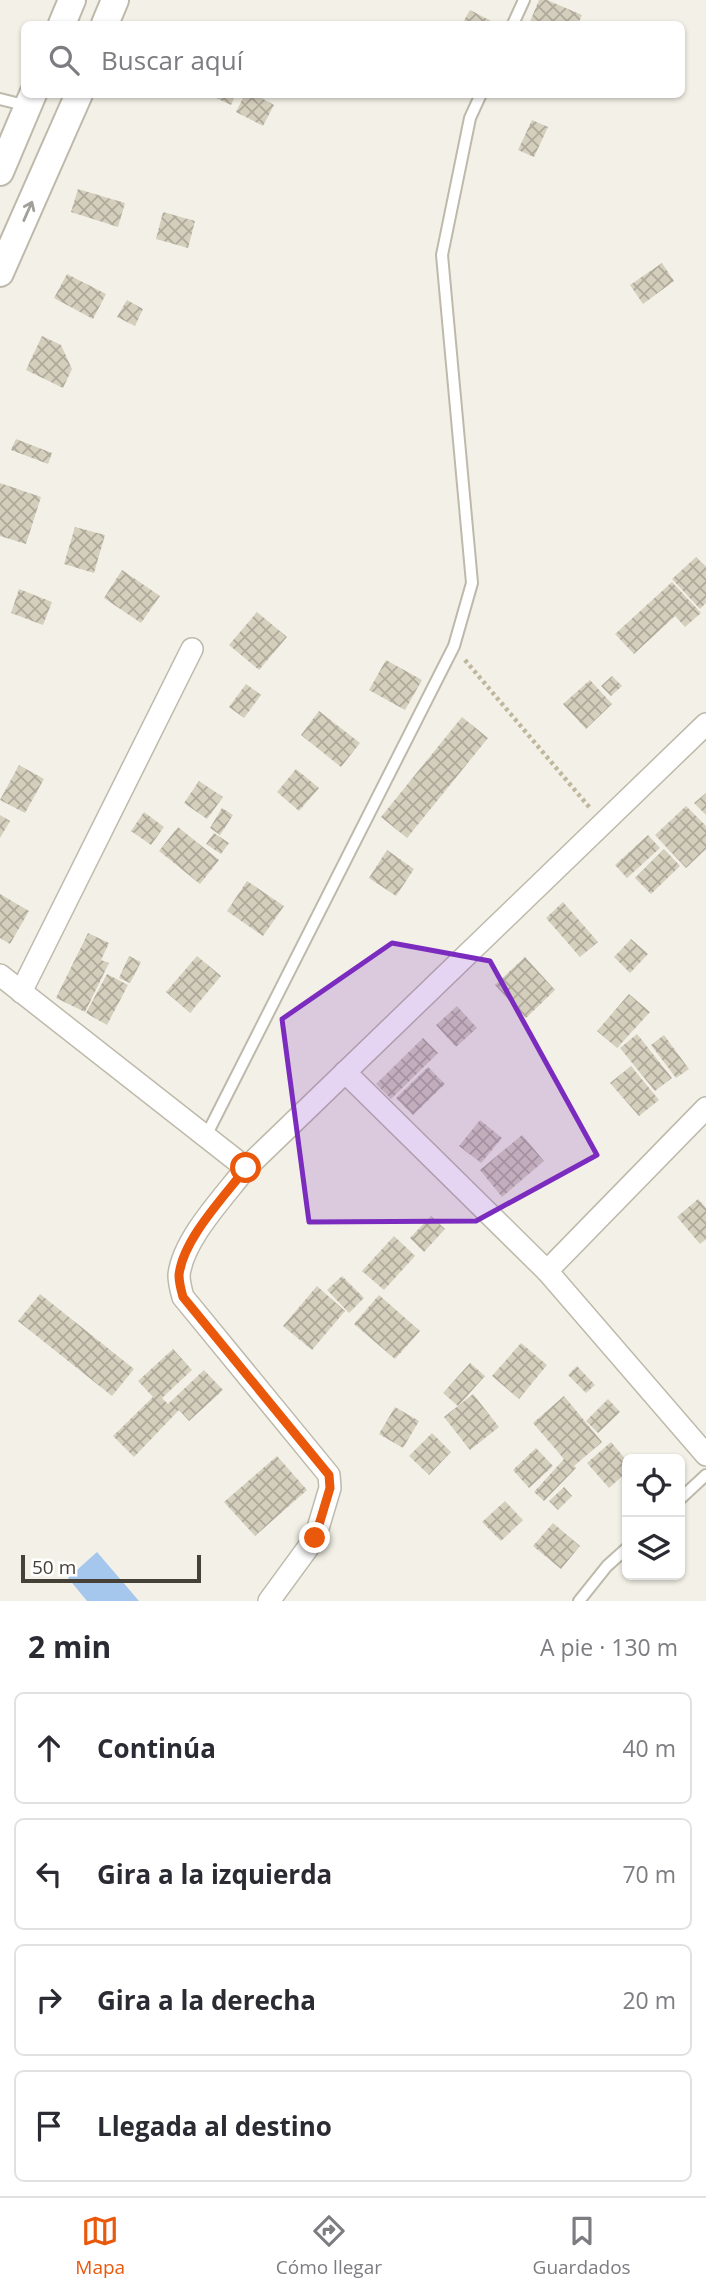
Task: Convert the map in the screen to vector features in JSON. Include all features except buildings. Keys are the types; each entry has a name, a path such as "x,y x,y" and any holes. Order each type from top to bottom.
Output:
{"street":[{"path":"63,21 72,0"},
{"path":"106,21 114,0"},
{"path":"0,273 77,98"},
{"path":"0,172 31,100"},
{"path":"21,992 192,649"},
{"path":"269,1601 315,1538 330,1488 329,1475 183,1297 179,1278 184,1254 246,1168 706,724"},
{"path":"0,975 246,1168"},
{"path":"345,1072 547,1271 706,1455"},
{"path":"547,1271 706,1108"}],"lane":[{"path":"514,21 524,0"},
{"path":"206,1136 454,646 472,583 442,255 470,118 479,98"},
{"path":"0,99 31,100"},
{"path":"685,1494 706,1475"},
{"path":"579,1601 607,1566 622,1552"}],"path":[{"path":"454,646 602,822"}],"highlighted area":[{"path":"392,943 490,961 597,1155 476,1221 309,1222 282,1019"}],"water":[{"path":"97,1552 139,1601 87,1601 68,1578"}],"route":[{"path":"246,1168 184,1254 179,1278 183,1297 329,1475 330,1488 315,1538"}]}
